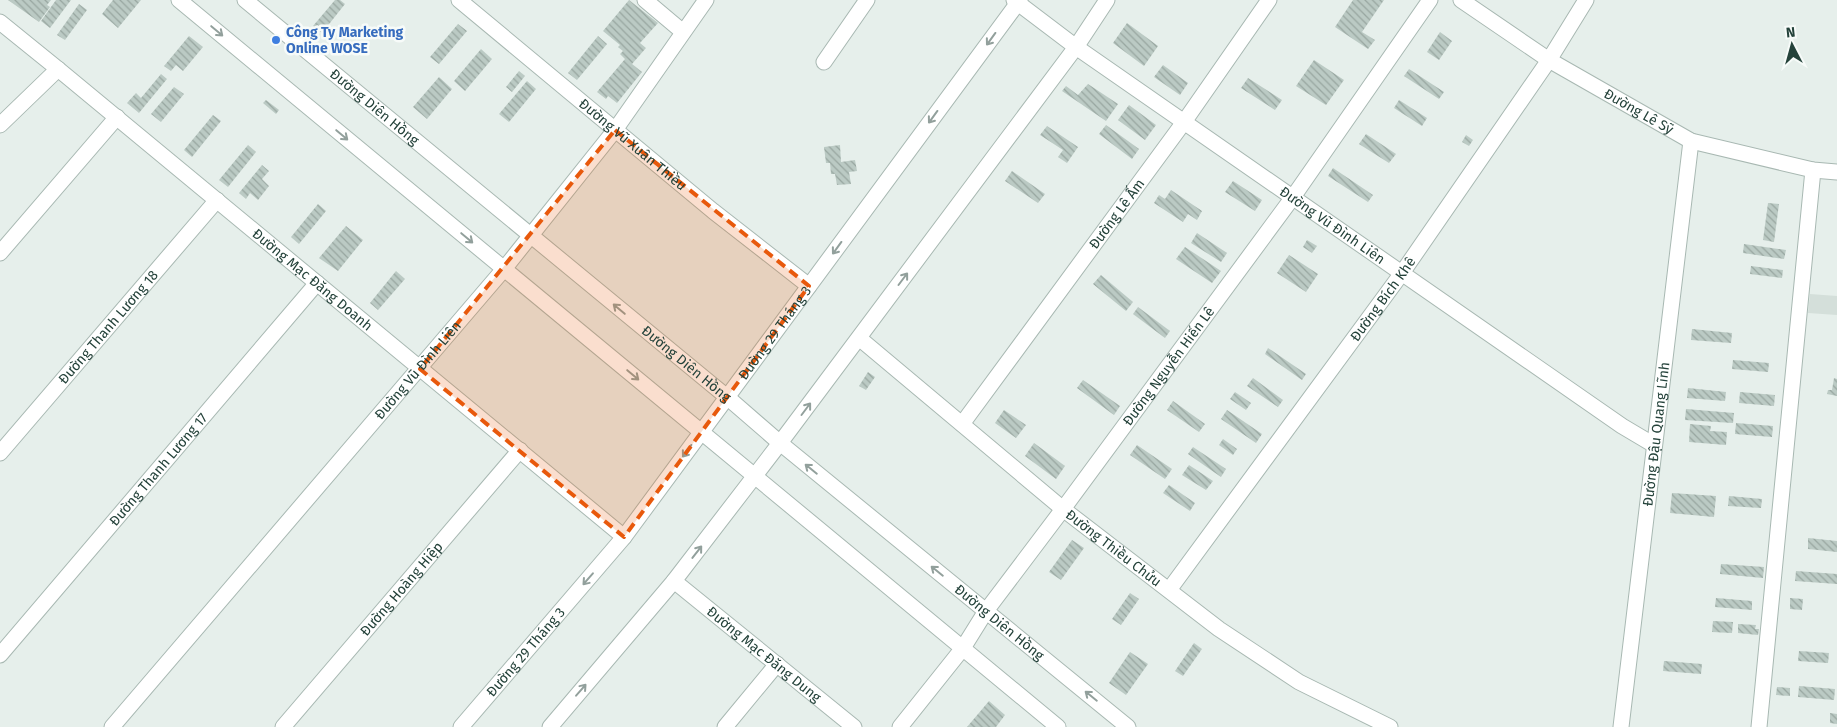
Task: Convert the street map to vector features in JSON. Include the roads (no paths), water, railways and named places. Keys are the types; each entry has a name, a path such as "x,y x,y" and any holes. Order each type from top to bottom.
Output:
{"street":[{"path":"179,0 1058,727"},
{"name":"Đường Diên Hồng","path":"245,0 727,397 780,443 1128,727"},
{"name":"Đường Vũ Xuân Thiều","path":"459,0 713,211 809,286"},
{"path":"645,0 684,32"},
{"name":"Đường Vũ Đình Liên","path":"112,727 531,236 615,130 706,0"},
{"path":"824,62 867,0"},
{"path":"550,727 674,581 755,476 1076,46 1107,0"},
{"name":"Đường Lê Ấm","path":"962,424 1184,122 1269,0"},
{"name":"Đường Nguyễn Hiến Lê","path":"900,727 963,648 986,611 1293,197 1430,0"},
{"name":"Đường Lê Sỹ","path":"1461,0 1549,60 1691,141 1813,170 1837,172"},
{"name":"Đường Bích Khê","path":"1169,590 1402,273 1549,60 1586,0"},
{"name":"Đường Vũ Đình Liên","path":"1017,1 1076,46 1184,122 1622,426 1654,445"},
{"name":"Đường 29 Tháng 3","path":"461,727 624,537 1017,1"},
{"name":"Đường Mạc Đăng Doanh","path":"0,22 624,537"},
{"path":"0,125 58,69"},
{"path":"0,253 117,117"},
{"name":"Đường Đậu Quang Lĩnh","path":"1622,727 1691,141"},
{"path":"1759,727 1813,170"},
{"name":"Đường Thanh Lương 18","path":"0,453 217,200"},
{"name":"Đường Thanh Lương 17","path":"0,655 317,283"},
{"name":"Đường Thiều Chửu","path":"858,338 1063,509 1219,629 1299,682 1390,727"},
{"name":"Đường Hoàng Hiệp","path":"283,727 520,450"},
{"name":"Đường Mạc Đăng Dung","path":"674,581 854,727"},
{"path":"725,727 777,664"}],"place":[{"name":"Công Ty Marketing Online WOSE","path":"276,40"}]}
